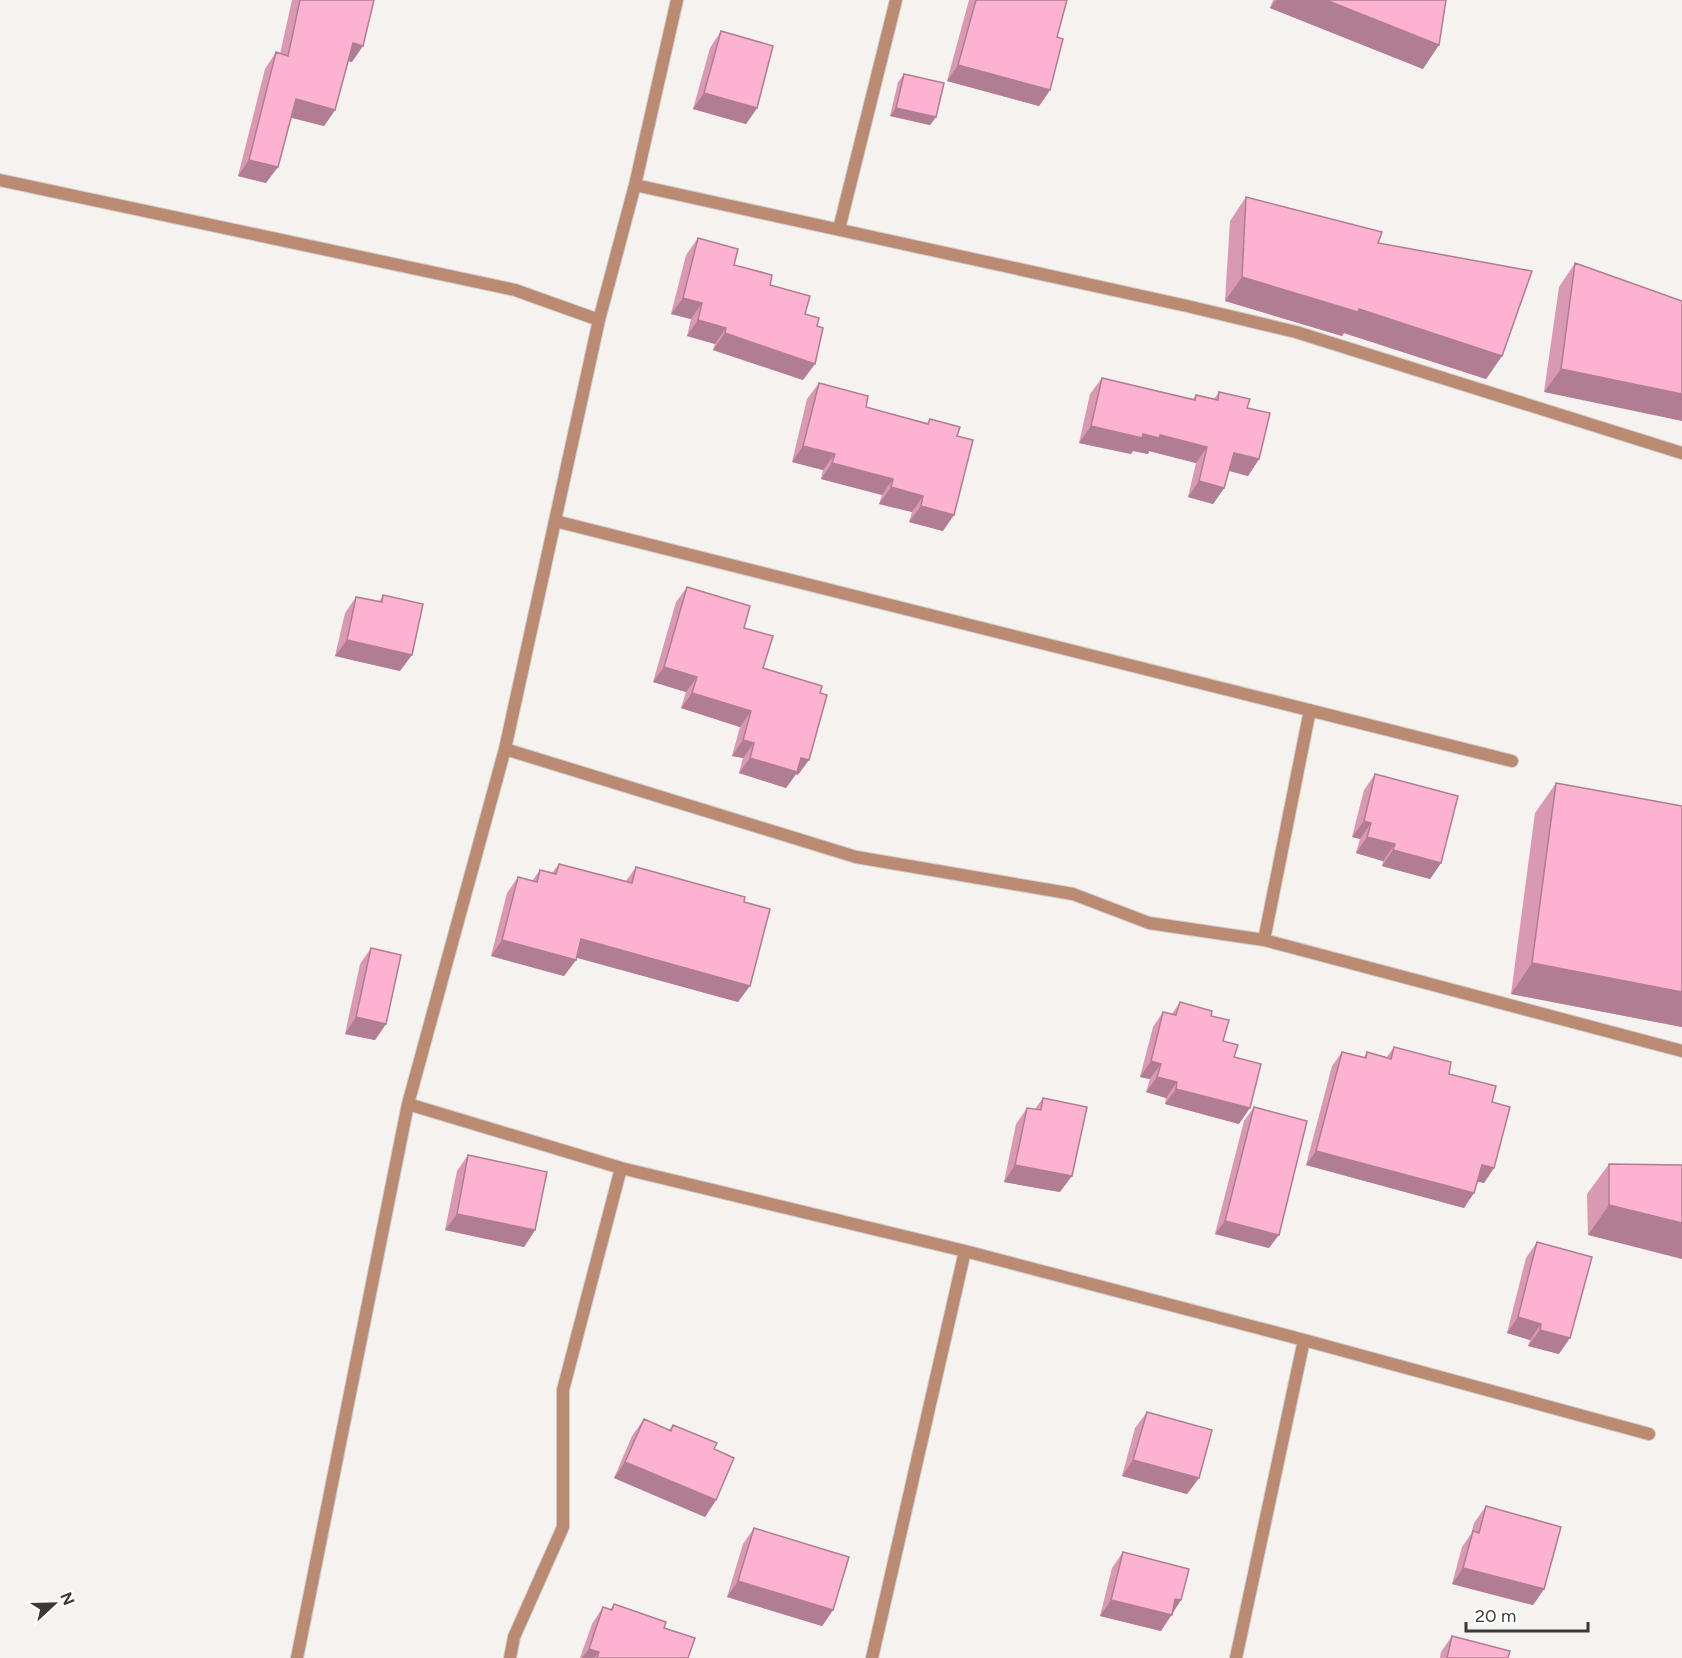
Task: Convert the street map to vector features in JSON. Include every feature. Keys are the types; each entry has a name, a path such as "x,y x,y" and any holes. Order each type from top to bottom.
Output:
{"street":[{"path":"297,1658 408,1104 505,749 599,320 635,185 677,0"},
{"path":"839,229 896,0"},
{"path":"0,180 515,290 599,320"},
{"path":"635,185 1296,332 1682,453"},
{"path":"555,521 1512,761"},
{"path":"1264,940 1310,710"},
{"path":"505,749 856,857 1073,894 1149,923 1264,940 1682,1051"},
{"path":"408,1104 621,1168 965,1251 1649,1434"},
{"path":"510,1658 514,1637 563,1527 563,1390 621,1168"},
{"path":"872,1658 965,1251"},
{"path":"1236,1658 1304,1340"}],"building":[{"path":"300,0 374,0 363,46 353,43 335,110 296,99 278,167 249,160 276,52 288,56"},
{"path":"976,0 1067,0 1057,37 1063,39 1050,90 958,65"},
{"path":"1326,0 1446,0 1439,45"},
{"path":"721,31 773,46 757,108 704,93"},
{"path":"904,74 944,83 936,117 896,108"},
{"path":"1246,197 1382,232 1378,243 1532,271 1502,356 1359,309 1358,312 1242,277"},
{"path":"698,238 738,249 734,265 772,275 770,285 810,296 805,314 819,318 817,326 823,328 815,364 725,333 726,328 698,320 702,303 683,298"},
{"path":"1575,263 1682,301 1682,394 1561,369"},
{"path":"1102,378 1195,400 1196,395 1218,400 1219,392 1250,399 1247,408 1270,413 1259,459 1234,453 1224,488 1199,481 1207,447 1160,435 1159,438 1143,434 1142,438 1091,426"},
{"path":"819,383 868,396 866,407 928,424 930,419 960,427 957,436 973,440 954,515 921,506 923,496 891,487 893,479 832,463 835,454 803,446"},
{"path":"687,587 750,606 744,628 773,636 763,668 822,686 820,693 827,695 809,760 801,758 797,772 750,758 754,743 743,740 751,711 692,693 697,677 664,667"},
{"path":"383,595 423,604 412,655 347,640 356,597 382,602"},
{"path":"1375,774 1458,796 1441,863 1393,850 1395,844 1367,837 1371,823 1364,821"},
{"path":"1556,783 1682,806 1682,992 1532,963"},
{"path":"559,864 632,883 636,867 745,897 744,902 770,909 750,986 581,939 576,960 502,940 518,877 537,882 540,870 556,874"},
{"path":"371,948 401,955 386,1024 356,1017"},
{"path":"1180,1002 1212,1011 1211,1016 1229,1020 1223,1041 1238,1045 1234,1057 1261,1064 1250,1108 1176,1089 1177,1082 1157,1077 1161,1064 1151,1061 1163,1012 1176,1015"},
{"path":"1394,1047 1451,1062 1449,1074 1496,1086 1492,1102 1510,1107 1494,1168 1482,1165 1474,1193 1316,1151 1342,1052 1366,1058 1367,1052 1391,1059"},
{"path":"1043,1098 1087,1107 1072,1176 1015,1165 1027,1108 1041,1110"},
{"path":"1254,1107 1307,1121 1279,1235 1225,1221"},
{"path":"468,1155 547,1172 535,1230 457,1214"},
{"path":"1609,1164 1682,1165 1682,1223 1609,1205"},
{"path":"1537,1242 1592,1257 1570,1338 1540,1330 1541,1324 1518,1317"},
{"path":"1147,1412 1212,1430 1199,1478 1133,1460"},
{"path":"644,1419 671,1431 673,1425 717,1443 714,1449 734,1458 716,1500 625,1462"},
{"path":"1486,1506 1561,1527 1544,1589 1463,1568 1473,1531 1479,1533"},
{"path":"754,1528 849,1557 833,1610 738,1581"},
{"path":"1123,1552 1189,1569 1181,1600 1175,1599 1172,1615 1111,1600"},
{"path":"614,1604 666,1622 664,1628 695,1638 688,1658 597,1658 599,1652 589,1649 603,1607 612,1610"},
{"path":"1452,1636 1510,1651 1508,1658 1447,1658"}]}
